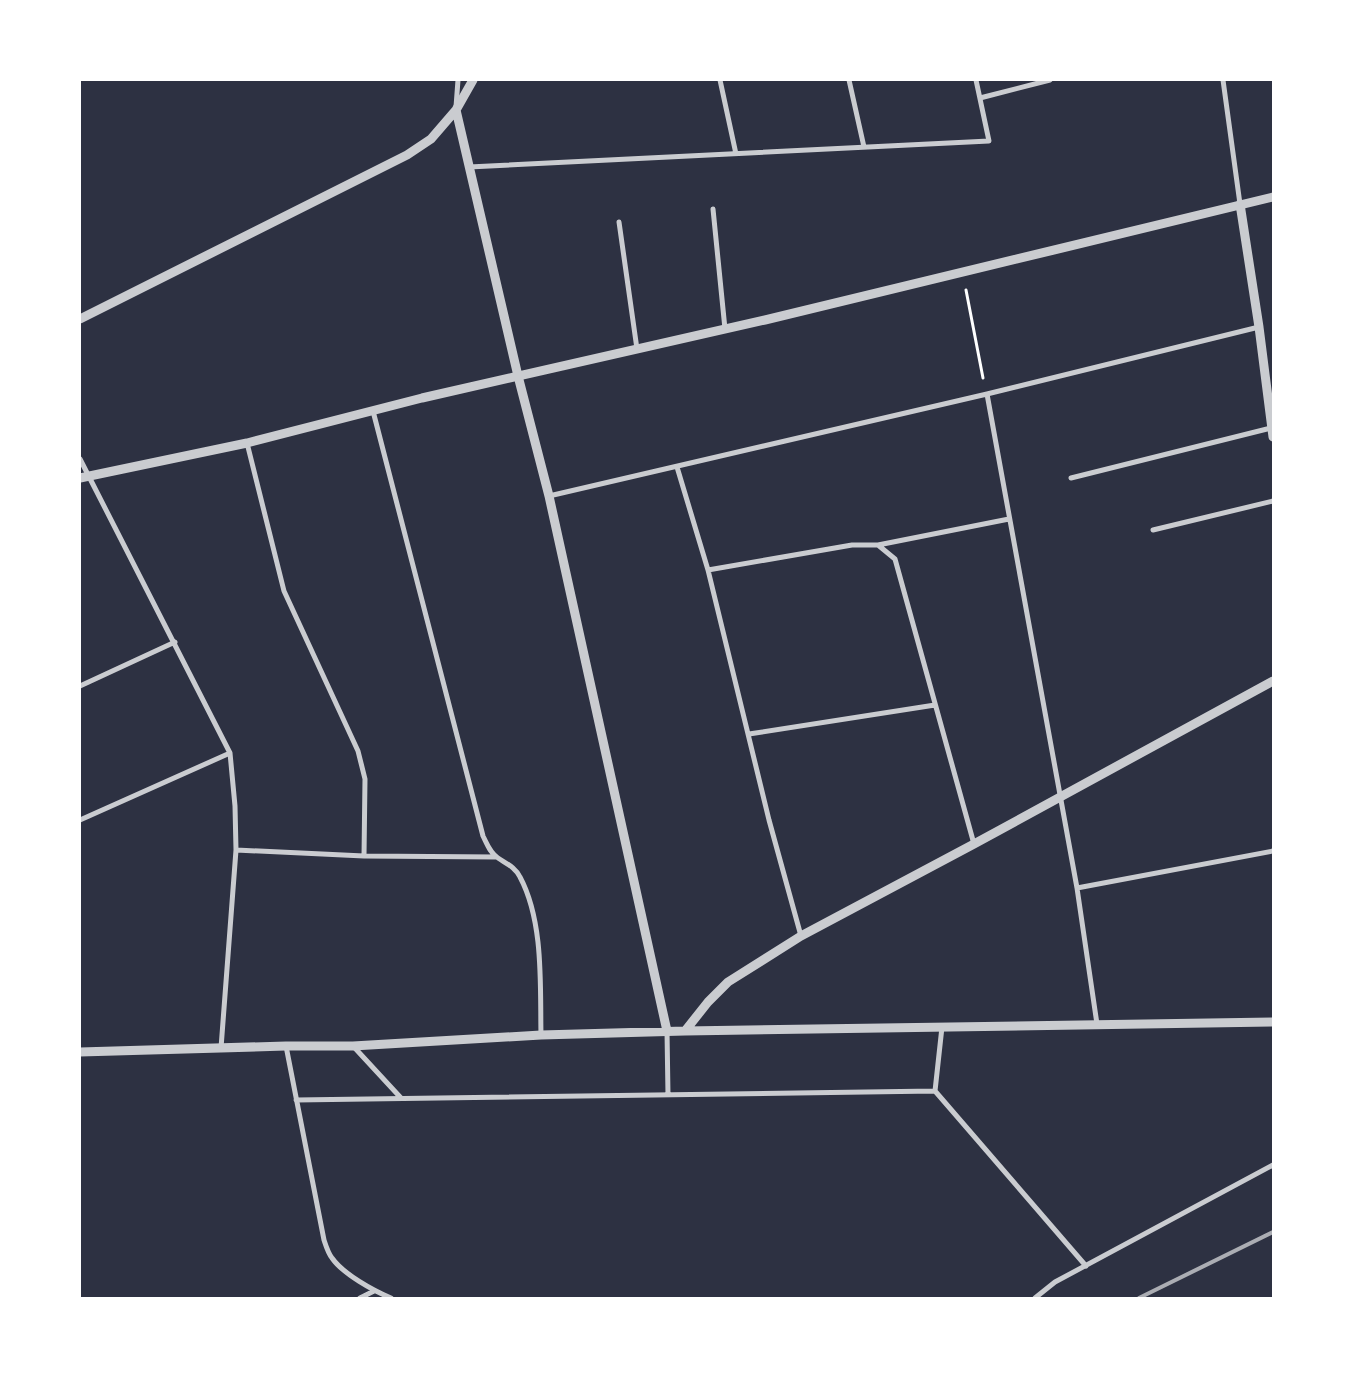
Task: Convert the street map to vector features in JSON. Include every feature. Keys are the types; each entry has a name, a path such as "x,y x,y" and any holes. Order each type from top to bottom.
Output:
{"street":[{"path":"458,80 456,110 518,376 549,496 668,1031 668,1095"},
{"path":"80,320 407,154 432,139 456,110 473,80"},
{"path":"720,80 736,154"},
{"path":"849,80 864,147"},
{"path":"469,167 989,141 976,80"},
{"path":"980,98 1050,80"},
{"path":"1071,478 1272,432 1259,327 1223,80"},
{"path":"84,477 247,443 518,376 963,273 1273,197"},
{"path":"713,209 725,329"},
{"path":"619,222 638,349"},
{"path":"549,496 987,394 1259,327"},
{"path":"987,394 1077,888 1096,1024"},
{"path":"373,411 483,836 488,847 496,857 512,866 520,877 532,909 540,958 540,1035"},
{"path":"247,443 284,590 358,751 365,779 364,856"},
{"path":"80,459 84,477 175,642 230,753 235,806 236,850 221,1048"},
{"path":"677,467 708,570 769,820 801,936"},
{"path":"1153,530 1273,500"},
{"path":"708,570 852,545 878,545 1010,518"},
{"path":"878,545 894,559 974,844"},
{"path":"80,686 175,642"},
{"path":"685,1031 708,1002 728,982 801,936 1272,683"},
{"path":"749,734 935,705"},
{"path":"80,820 230,753"},
{"path":"236,850 364,856 496,857"},
{"path":"1077,888 1273,851"},
{"path":"80,1052 353,1046 540,1035 668,1031 1273,1022"},
{"path":"942,1028 935,1091 1086,1266"},
{"path":"286,1046 324,1240 332,1258 350,1275 374,1292 391,1298"},
{"path":"353,1046 401,1098"},
{"path":"296,1100 935,1091"},
{"path":"1035,1298 1055,1282 1273,1165"},
{"path":"360,1298 374,1292"}],"path":[{"path":"963,273 987,394"}],"railway":[{"path":"1139,1298 1273,1232"}]}
